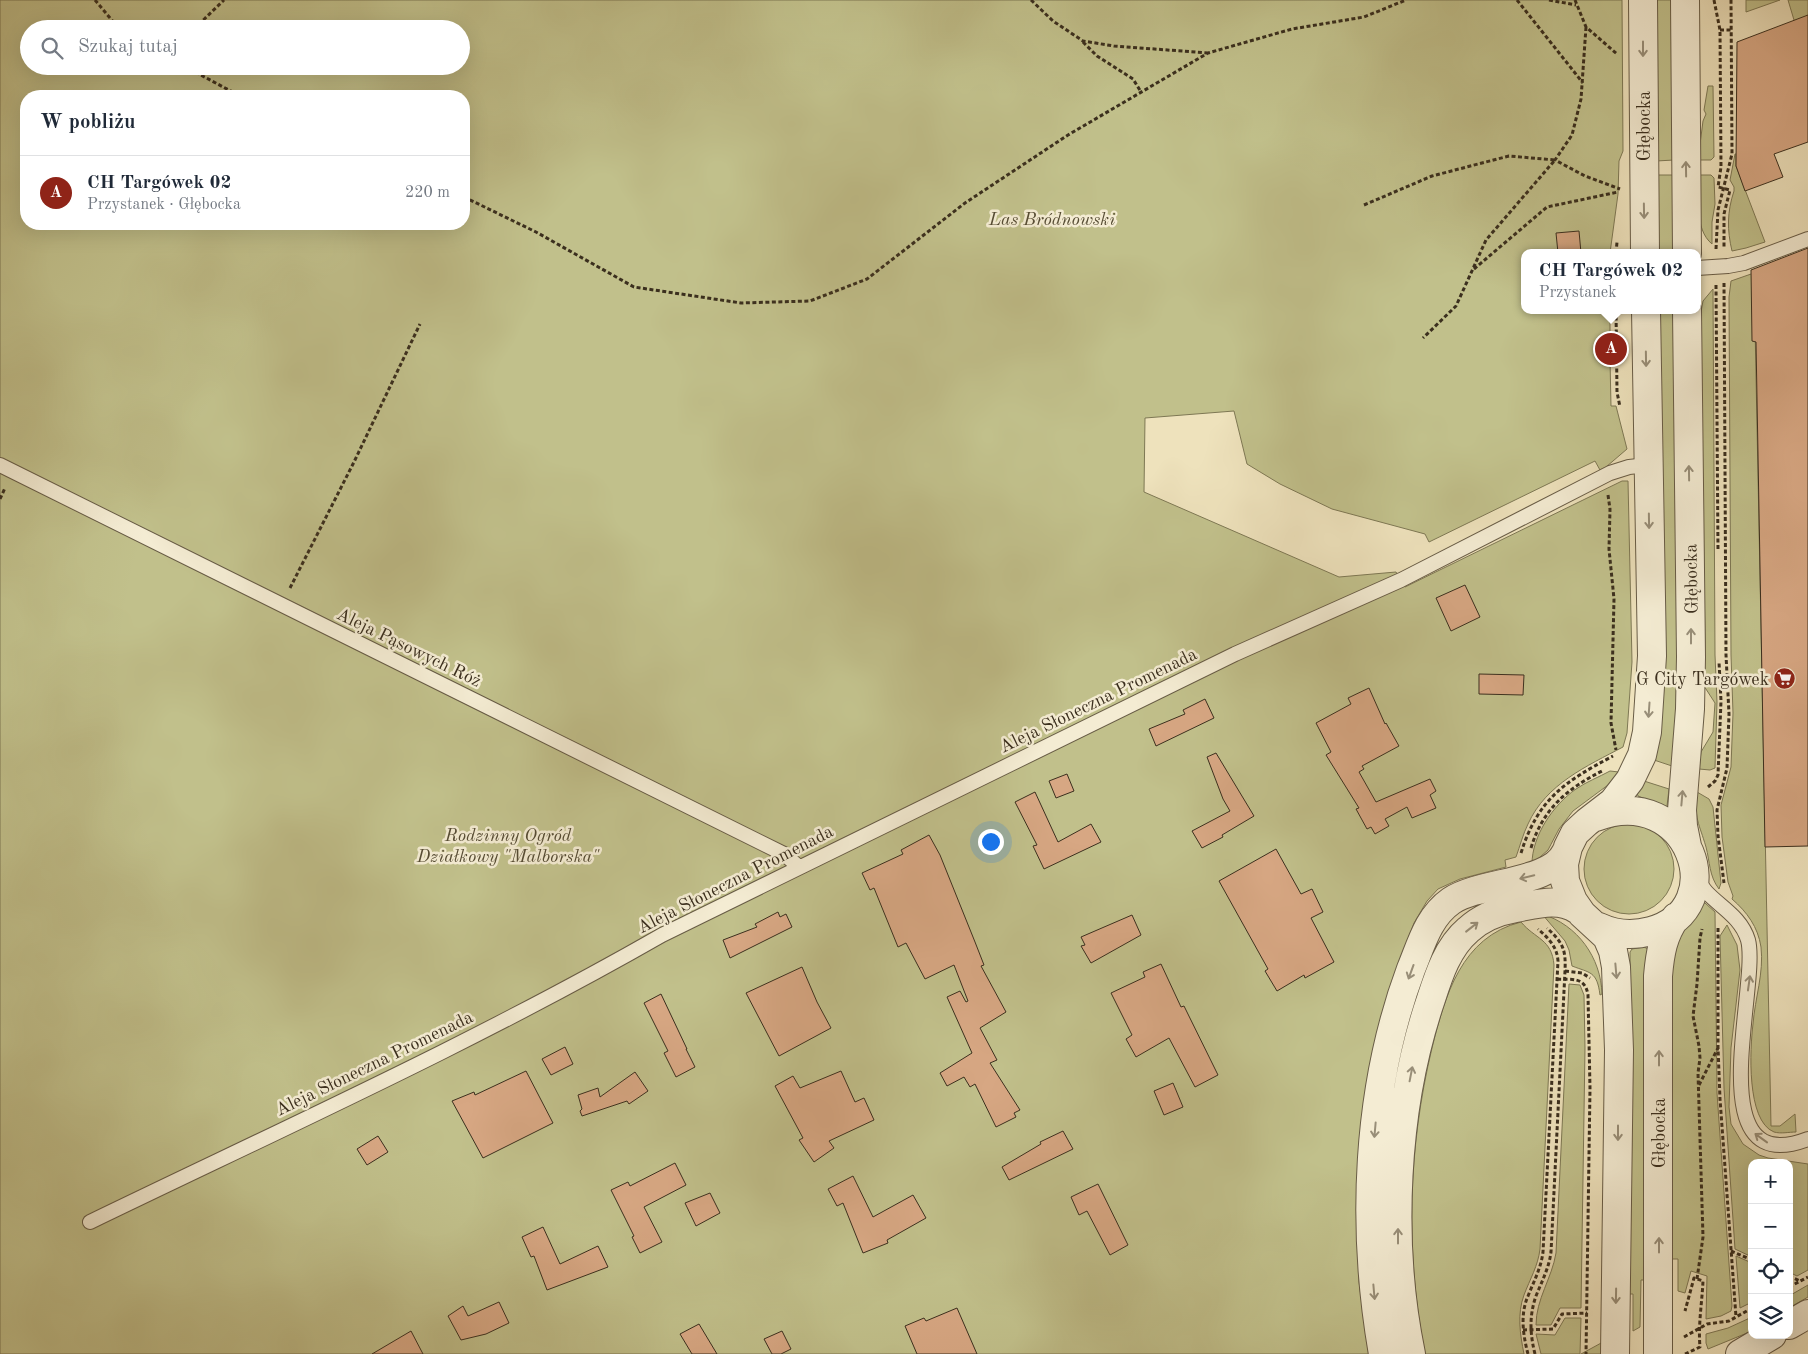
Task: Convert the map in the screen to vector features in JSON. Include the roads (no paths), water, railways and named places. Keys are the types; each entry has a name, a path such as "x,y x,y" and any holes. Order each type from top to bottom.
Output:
{"street":[{"name":"Głębocka","path":"1643,0 1645,249"},
{"path":"1685,0 1687,249"},
{"name":"Głębocka","path":"1615,1345 1618,1164 1617,985 1615,961 1608,937 1578,910 1568,892 1564,864 1566,852 1575,833 1620,795 1630,780 1642,755 1647,732 1652,656 1646,314"},
{"name":"Głębocka","path":"1598,927 1620,934 1642,933 1662,927 1684,909 1694,885 1691,857 1682,826 1692,657 1687,314"},
{"name":"Głębocka","path":"1595,817 1621,810 1647,814 1679,833 1691,857"},
{"path":"1383,1354 1374,1291 1372,1252 1372,1169 1376,1117 1384,1070 1405,987 1423,937 1430,923 1450,902 1477,890 1530,877 1546,871 1561,861 1566,852"},
{"path":"1411,1354 1399,1269 1399,1192 1406,1108 1411,1075 1425,1016 1440,971 1458,940 1468,930 1493,915 1530,906 1564,903 1578,910"},
{"name":"Głębocka","path":"1658,1354 1658,976 1663,942 1676,917"},
{"path":"1793,1323 1808,1314"},
{"path":"1740,1354 1765,1339"}],"lane":[{"path":"1701,268 1728,266 1744,262 1808,239"},
{"name":"Aleja Pąsowych Róż","path":"0,465 784,854 799,867"},
{"name":"Aleja Słoneczna Promenada","path":"90,1222 446,1050 626,956 662,935 1235,654 1402,580 1600,478 1624,468 1648,465"},
{"path":"1691,857 1698,880 1705,890 1738,921 1749,945 1750,973 1743,1020 1741,1064 1743,1104 1749,1124 1754,1133 1769,1144 1789,1146 1808,1140"}],"place":[{"name":"CH Targówek 02","path":"1611,349"},
{"name":"G City Targówek","path":"1785,679"}],"park label":[{"name":"Las Bródnowski","path":"1052,219"},
{"name":"Rodzinny Ogród Działkowy \"Malborska\"","path":"508,845"}]}
